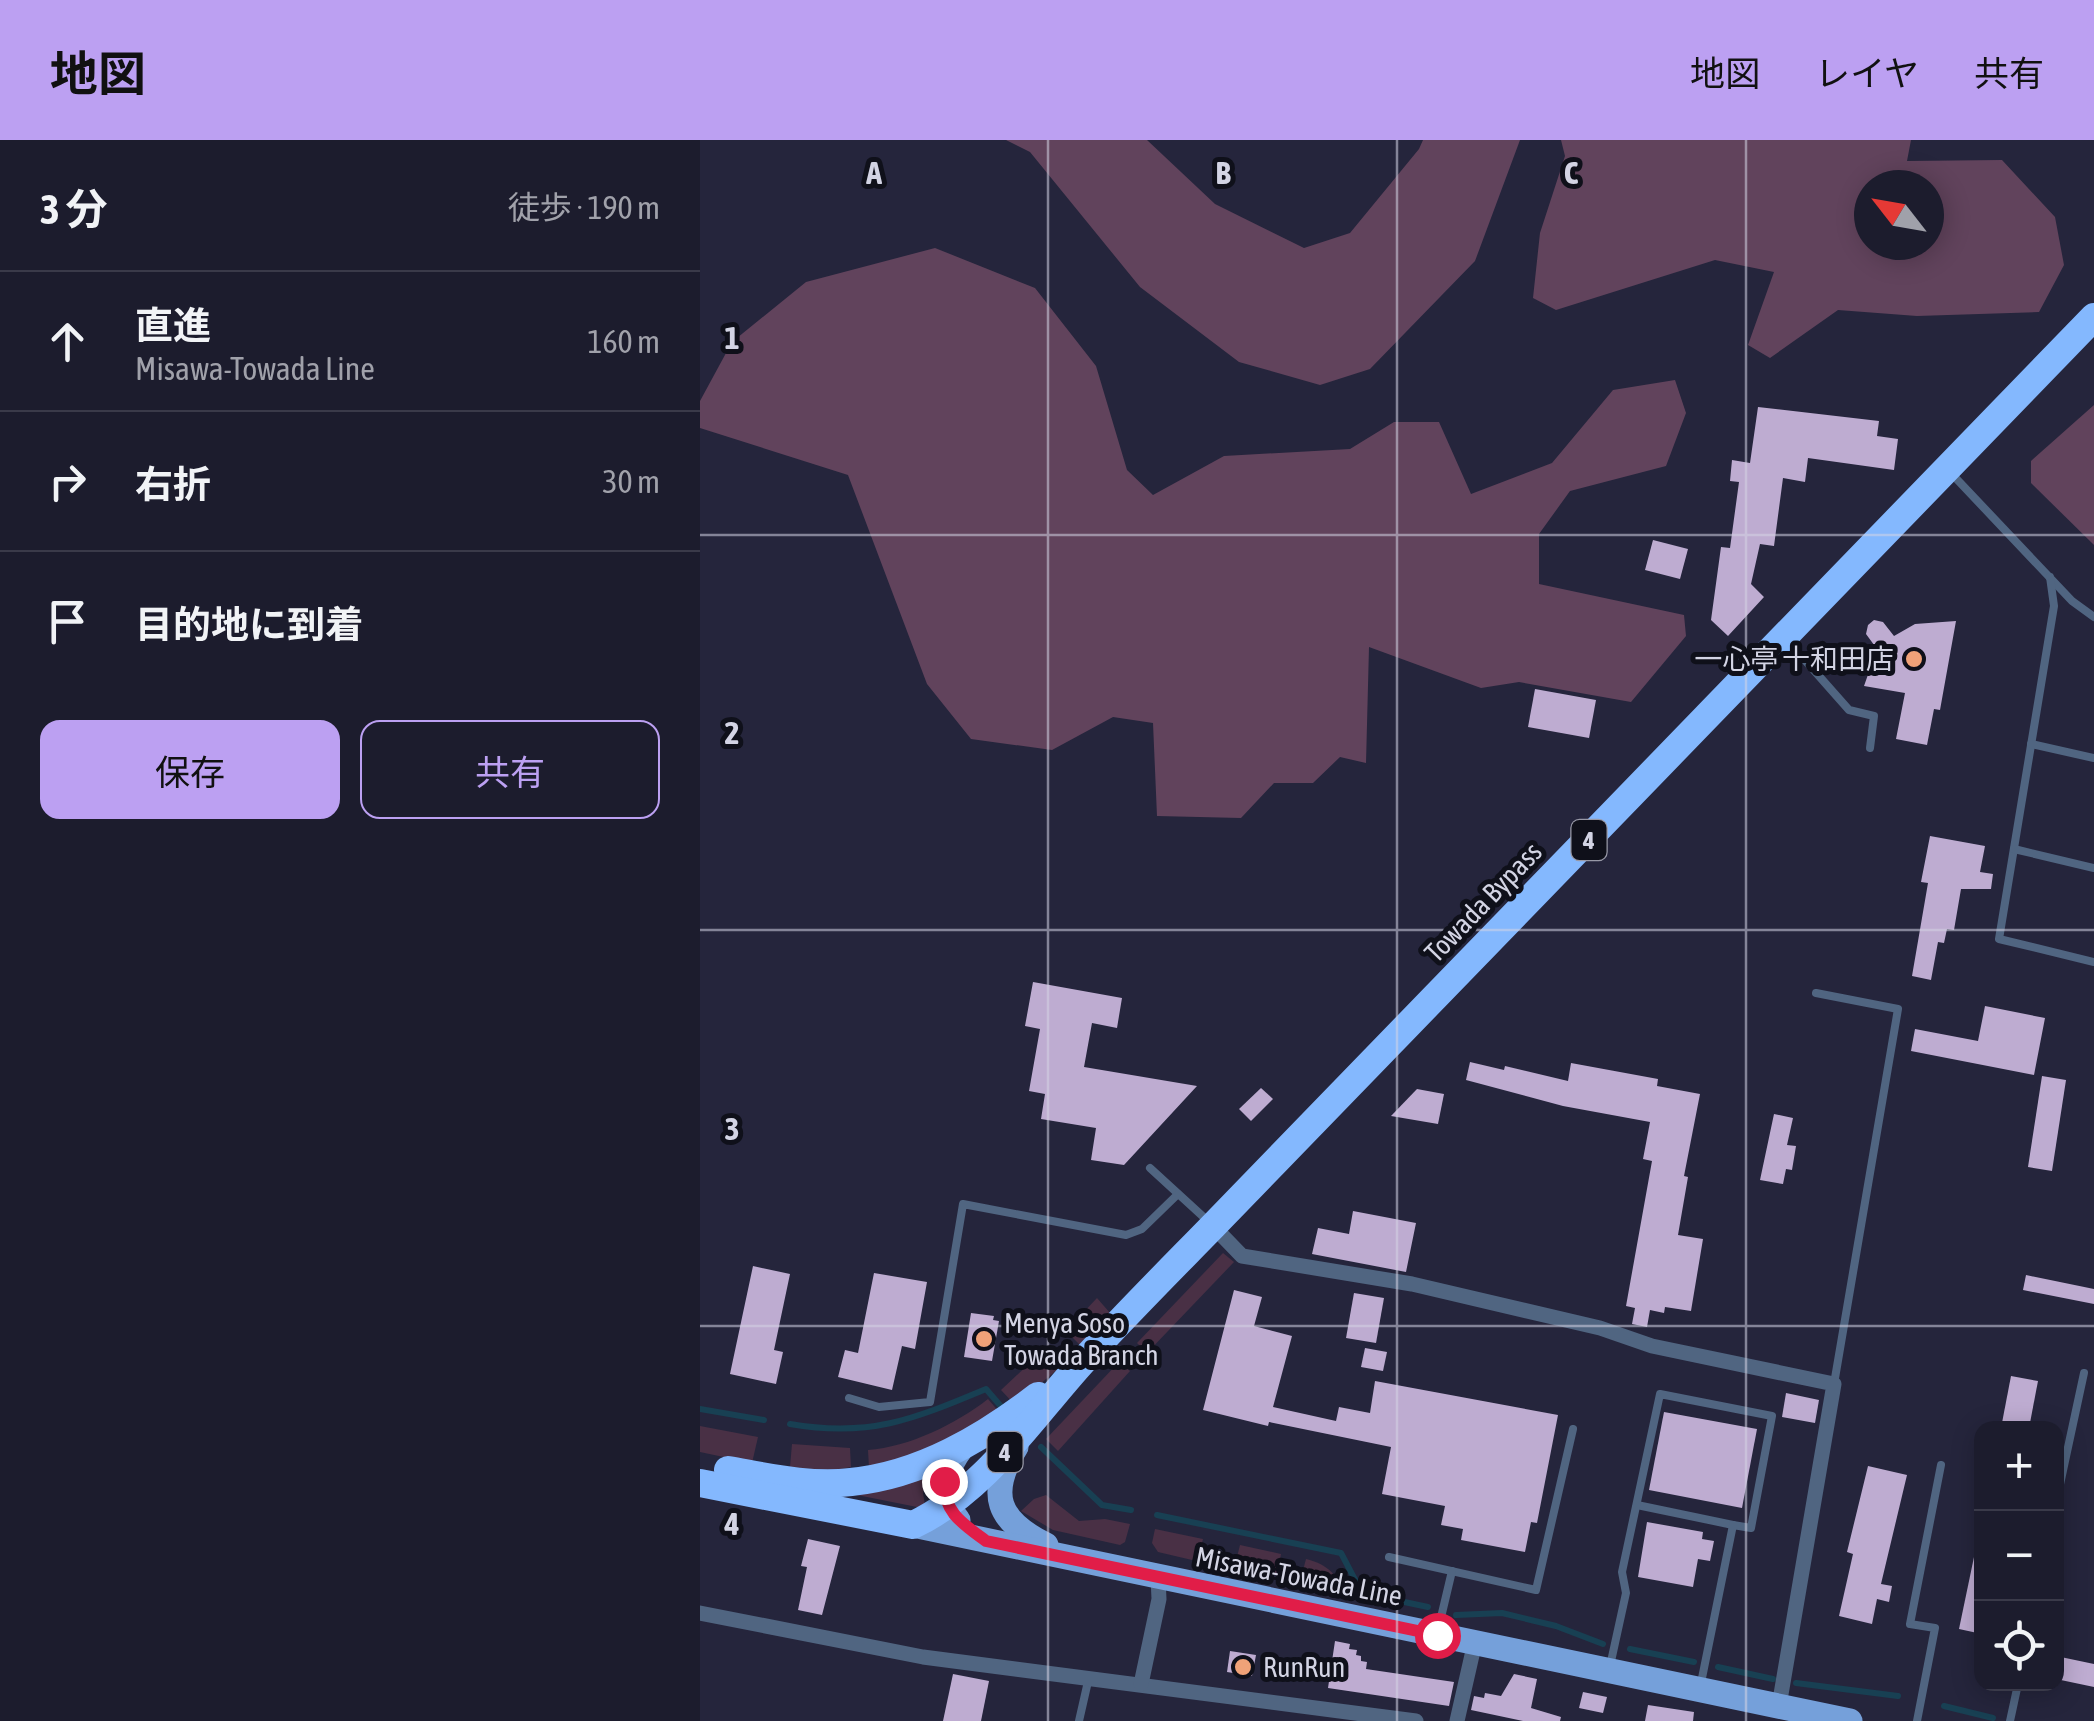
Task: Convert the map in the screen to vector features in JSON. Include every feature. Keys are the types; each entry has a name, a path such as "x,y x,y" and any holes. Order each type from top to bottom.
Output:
{"highway":[{"name":"Towada Bypass","path":"913,1525 948,1505 997,1462 1082,1362 1212,1226 2094,316"},
{"name":"4","path":"700,1465 799,1482 850,1482 902,1471 963,1446 1002,1424 1082,1362"},
{"path":"700,1483 913,1525"}],"main road":[{"path":"1029,1425 1000,1478 1001,1505 1018,1530 1079,1561"},
{"path":"963,1446 946,1471 943,1494 960,1522 986,1541"},
{"name":"Misawa-Towada Line","path":"913,1525 1700,1689 1767,1710 1850,1721"}],"street":[{"path":"1212,1226 1242,1256 1412,1284 1600,1328 1652,1346 1834,1384 1767,1710"},
{"path":"1140,1684 1160,1599 1158,1578"},
{"path":"700,1613 923,1657 1140,1684 1315,1714 1416,1721"},
{"path":"1457,1721 1475,1642"}],"lane":[{"path":"1947,468 2072,601 2094,617"},
{"path":"2050,577 2054,606 1998,939 2094,962"},
{"path":"1784,638 1849,710 1874,716 1870,748"},
{"path":"2031,744 2094,758"},
{"path":"2014,849 2094,868"},
{"path":"1816,993 1898,1009 1834,1384"},
{"path":"1150,1168 1212,1226"},
{"path":"849,1398 879,1407 930,1402 963,1204 1126,1235 1142,1229 1178,1194"},
{"path":"2064,1466 2084,1373"},
{"path":"1609,1670 1626,1594 1622,1572 1636,1505 1660,1394 1772,1416 1751,1528 1636,1505"},
{"path":"1389,1557 1536,1590 1573,1429"},
{"path":"1917,1721 1935,1628 1910,1624 1941,1465"},
{"path":"1700,1689 1733,1524"},
{"path":"1437,1635 1452,1571"},
{"path":"1079,1721 1089,1678"},
{"path":"2010,1721 2016,1691"}],"shaded area":[{"path":"1006,140 1147,140 1215,204 1304,248 1350,233 1423,140 1520,140 1475,261 1370,369 1320,385 1239,362 1140,287 1030,152"},
{"path":"1561,140 1911,140 1907,161 2002,160 2055,217 2064,265 2039,312 1917,316 1838,310 1770,358 1748,345 1774,272 1715,260 1556,310 1533,298 1540,233 1565,156"},
{"path":"935,248 1035,288 1096,366 1127,470 1153,495 1224,456 1350,449 1394,422 1439,422 1471,494 1552,463 1613,390 1675,380 1686,413 1666,466 1570,491 1539,534 1539,584 1684,615 1686,636 1631,702 1519,682 1481,688 1369,647 1366,763 1340,757 1313,783 1274,783 1241,818 1157,816 1153,723 1113,717 1052,750 971,739 927,684 848,475 700,428 700,401 732,342 806,282"},
{"path":"2094,405 2094,545 2031,483 2031,461"},
{"path":"1223,1253 1234,1262 1147,1353 1137,1343"},
{"path":"1097,1298 1110,1313 1088,1344 1079,1344 1066,1331"},
{"path":"1049,1345 1061,1357 1058,1369 1015,1405 1001,1390"},
{"path":"1119,1362 1130,1371 1058,1451 1046,1439"},
{"path":"988,1399 1000,1413 955,1442 869,1468 868,1450 931,1433"},
{"path":"700,1426 758,1437 752,1463 700,1452"},
{"path":"792,1444 850,1448 851,1467 830,1471 790,1467"},
{"path":"927,1473 922,1508 852,1494"},
{"path":"1046,1495 1079,1521 1105,1519 1130,1524 1125,1542 1120,1545 1053,1530 1021,1511 1034,1499"},
{"path":"1155,1529 1203,1539 1199,1556 1192,1560 1158,1552 1152,1543"},
{"path":"1240,1545 1281,1554 1278,1571 1271,1579 1239,1571 1235,1565"},
{"path":"1306,1559 1332,1572 1345,1597 1315,1589 1301,1578"}],"building":[{"path":"1758,407 1879,421 1877,436 1898,439 1894,470 1808,458 1805,482 1783,478 1774,546 1760,544 1751,584 1764,597 1728,636 1711,620 1721,547 1730,548 1739,482 1730,481 1732,460 1750,463"},
{"path":"1653,540 1688,549 1680,579 1645,570"},
{"path":"1874,620 1883,622 1894,636 1915,624 1956,621 1940,710 1934,709 1927,745 1896,739 1905,693 1864,686 1877,649 1866,634"},
{"path":"1535,689 1596,700 1589,738 1528,727"},
{"path":"1930,836 1985,846 1980,872 1993,874 1991,889 1961,889 1954,930 1947,929 1944,943 1938,942 1931,980 1912,976 1928,883 1921,882"},
{"path":"1033,982 1122,998 1117,1028 1092,1023 1084,1067 1197,1086 1124,1165 1091,1160 1096,1128 1041,1119 1045,1094 1029,1091 1040,1029 1025,1026"},
{"path":"1985,1006 2045,1018 2034,1075 1911,1051 1915,1029 1978,1041"},
{"path":"1470,1062 1568,1081 1571,1063 1658,1079 1657,1086 1700,1094 1684,1176 1688,1177 1678,1235 1703,1239 1691,1311 1665,1307 1664,1313 1650,1310 1647,1327 1632,1324 1635,1308 1626,1306 1652,1161 1643,1159 1650,1122 1563,1106 1466,1080"},
{"path":"2042,1076 2066,1080 2052,1171 2028,1167"},
{"path":"1261,1088 1273,1099 1251,1121 1239,1109"},
{"path":"1417,1089 1444,1094 1438,1124 1391,1116"},
{"path":"1774,1114 1793,1118 1787,1145 1796,1146 1792,1170 1786,1169 1783,1184 1760,1180"},
{"path":"1353,1211 1416,1223 1406,1272 1312,1254 1318,1228 1349,1234"},
{"path":"753,1266 790,1274 774,1350 783,1352 776,1384 730,1374"},
{"path":"874,1273 927,1282 915,1349 902,1346 892,1390 838,1377 845,1350 858,1353"},
{"path":"2026,1275 2094,1289 2094,1304 2023,1290"},
{"path":"1234,1290 1262,1297 1254,1326 1292,1336 1273,1407 1336,1421 1339,1407 1370,1413 1375,1381 1558,1415 1537,1523 1531,1522 1525,1552 1461,1540 1463,1529 1441,1525 1445,1506 1382,1494 1391,1447 1269,1422 1268,1426 1203,1410"},
{"path":"1354,1293 1384,1298 1376,1343 1346,1338"},
{"name":"Menya Soso Towada Branch","path":"971,1313 994,1316 993,1320 999,1321 992,1361 964,1357"},
{"path":"1365,1348 1387,1352 1383,1371 1361,1367"},
{"path":"2011,1376 2038,1381 2030,1421 2002,1421"},
{"path":"1786,1393 1819,1400 1815,1423 1782,1417"},
{"path":"1664,1412 1757,1429 1742,1508 1649,1490"},
{"path":"1868,1466 1907,1475 1881,1584 1892,1586 1889,1602 1877,1599 1872,1624 1839,1616 1853,1554 1847,1552"},
{"path":"1647,1522 1703,1532 1702,1539 1714,1541 1710,1561 1698,1559 1693,1587 1638,1577"},
{"path":"808,1539 840,1546 822,1615 798,1610 807,1567 801,1566"},
{"path":"1974,1557 1974,1632 1959,1629"},
{"path":"1335,1641 1357,1650 1361,1661 1367,1662 1366,1669 1454,1682 1449,1706 1328,1688"},
{"path":"1230,1651 1256,1655 1252,1676 1227,1672"},
{"path":"2064,1658 2094,1664 2094,1687 2064,1681"},
{"path":"953,1674 989,1681 981,1721 943,1721"},
{"path":"1514,1674 1537,1679 1531,1708 1561,1717 1560,1721 1523,1721 1471,1710 1474,1696 1501,1696"},
{"path":"1583,1692 1607,1697 1603,1713 1579,1708"},
{"path":"1648,1705 1694,1712 1693,1721 1645,1721"}],"waterway":[{"path":"790,1424 844,1429 891,1423 986,1389 1005,1411"},
{"path":"700,1409 764,1420"},
{"path":"1041,1447 1102,1505 1131,1510"},
{"path":"1157,1515 1341,1553 1362,1593 1428,1607"},
{"path":"1456,1615 1502,1613 1556,1626 1603,1644"},
{"path":"1630,1649 1694,1662"},
{"path":"1718,1667 1773,1679"},
{"path":"1796,1683 1898,1696"},
{"path":"1944,1706 1993,1718"}],"place":[{"name":"一心亭 十和田店","path":"1914,659"},
{"name":"Menya Soso Towada Branch","path":"984,1339"},
{"name":"RunRun","path":"1243,1667"}],"route":[{"path":"944,1481 943,1494 952,1513 986,1541 1437,1635"}]}
